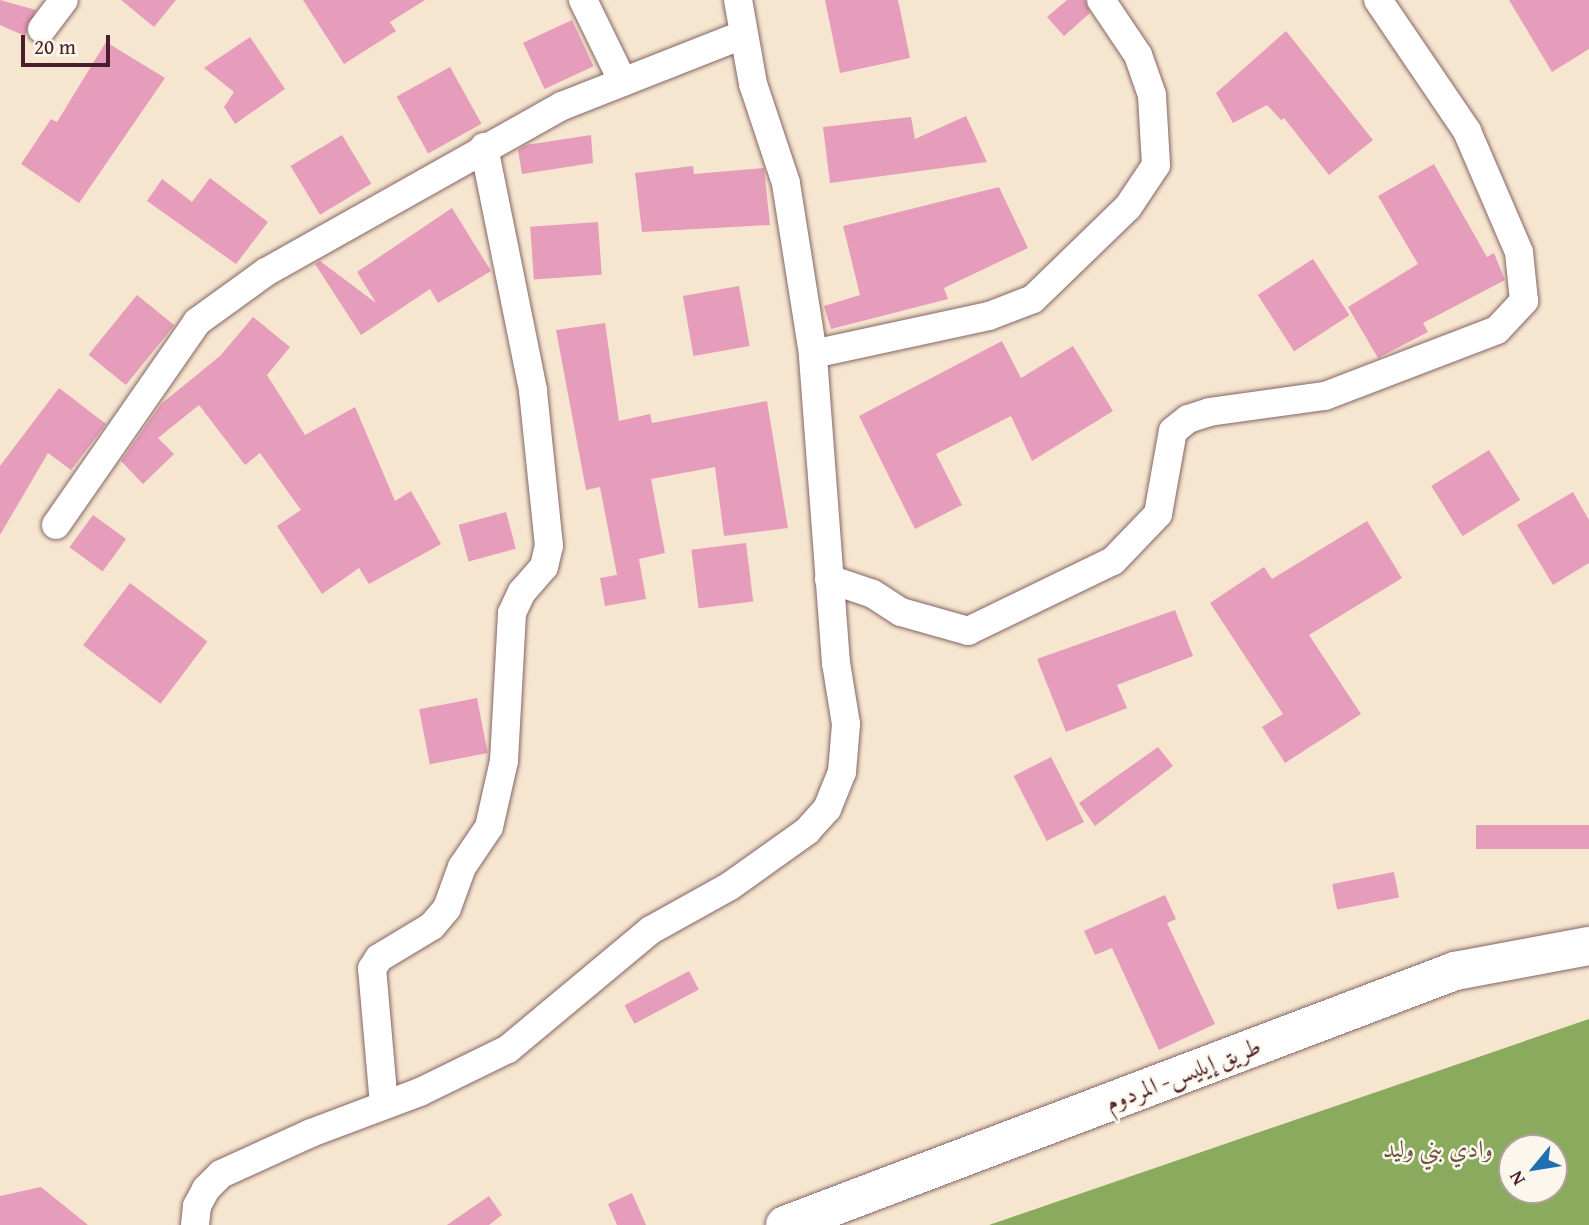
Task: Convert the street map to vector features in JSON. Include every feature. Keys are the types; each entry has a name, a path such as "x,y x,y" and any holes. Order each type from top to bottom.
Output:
{"highway":[{"name":"طريق إيليس- المردوم","path":"785,1225 1455,971 1589,946"}],"street":[{"path":"42,29 64,0"},
{"path":"583,0 623,82"},
{"path":"195,1225 197,1206 206,1189 221,1174 508,1049 651,930 730,886 807,831 827,809 842,772 846,724 829,579 813,354 781,163 742,35 738,0"},
{"path":"813,354 989,316 1033,299 1128,207 1156,165 1152,95 1138,55 1101,0"},
{"path":"829,579 873,594 901,612 968,631 1113,561 1158,514 1173,431 1188,419 1209,412 1325,396 1497,330 1524,301 1519,252 1467,131 1378,0"},
{"path":"56,525 197,322 266,272 484,146 562,106 742,35"},
{"path":"384,1105 369,982 372,969 379,958 432,926 447,908 462,867 489,827 504,761 512,613 522,592 544,567 548,546 533,390 484,146"}],"green space":[{"name":"وادي بني وليد","path":"1589,1019 1589,1225 989,1225"}],"building":[{"path":"0,0 36,10 25,36 0,25"},
{"path":"121,0 176,0 154,27"},
{"path":"303,0 425,0 390,22 396,31 344,64"},
{"path":"825,0 898,0 910,58 840,73"},
{"path":"1067,0 1085,0 1090,13 1064,36 1047,17"},
{"path":"1509,0 1589,0 1589,49 1552,72"},
{"path":"572,20 594,66 545,89 523,43"},
{"path":"1286,31 1373,140 1329,175 1284,118 1281,120 1267,105 1233,123 1216,93"},
{"path":"250,37 285,89 235,124 224,107 234,92 204,68"},
{"path":"106,42 165,78 79,203 21,164 51,119 57,122"},
{"path":"450,67 482,124 428,153 397,97"},
{"path":"966,116 987,162 830,183 823,127 911,117 915,139"},
{"path":"342,135 371,184 320,215 291,166"},
{"path":"591,135 593,163 522,174 518,150 526,145"},
{"path":"1434,164 1487,257 1494,253 1505,280 1423,323 1428,332 1378,358 1348,307 1418,264 1378,196"},
{"path":"693,166 694,174 764,168 770,225 642,232 635,173"},
{"path":"210,178 268,222 236,264 147,201 162,179 192,202"},
{"path":"999,187 1028,248 944,288 948,299 831,329 824,306 860,295 843,226"},
{"path":"452,208 491,271 438,303 430,289 361,335 315,264 320,261 376,303 357,272"},
{"path":"598,222 602,275 534,280 530,227"},
{"path":"1313,259 1349,315 1294,351 1258,295"},
{"path":"739,286 750,346 693,356 683,296"},
{"path":"137,295 174,325 126,385 89,355"},
{"path":"253,317 290,347 267,375 305,435 355,407 395,501 411,491 441,544 369,584 359,568 322,594 277,526 301,510 260,453 245,465 199,405 158,438 174,454 143,484 121,461 161,404 220,356"},
{"path":"605,323 619,421 650,414 652,423 767,401 788,528 724,536 715,467 651,479 665,553 639,559 646,599 605,606 600,578 617,575 600,487 586,490 556,330"},
{"path":"1002,341 1021,378 1073,346 1113,411 1032,461 1011,416 936,454 962,505 915,529 859,416"},
{"path":"59,388 106,424 71,470 48,453 0,535 0,466"},
{"path":"1489,450 1520,500 1463,536 1431,486"},
{"path":"1573,492 1589,520 1589,563 1553,585 1517,525"},
{"path":"506,512 516,549 469,561 459,525"},
{"path":"93,515 126,539 103,571 69,547"},
{"path":"1367,521 1402,578 1309,635 1361,714 1285,763 1262,727 1283,714 1210,603 1264,567 1272,579"},
{"path":"746,543 753,602 699,608 691,550"},
{"path":"130,583 207,641 161,704 83,645"},
{"path":"1175,610 1193,656 1117,685 1127,708 1066,732 1037,659"},
{"path":"477,698 488,753 430,764 419,709"},
{"path":"1158,747 1173,766 1095,826 1079,803"},
{"path":"1051,757 1084,822 1047,841 1014,776"},
{"path":"1476,825 1589,825 1589,849 1476,849"},
{"path":"1394,872 1399,898 1337,910 1332,884"},
{"path":"1165,895 1176,919 1167,923 1215,1024 1159,1050 1112,948 1095,955 1084,931"},
{"path":"689,971 699,990 634,1024 625,1005"},
{"path":"41,1187 88,1225 0,1225 0,1196"},
{"path":"632,1193 646,1225 617,1225 608,1204"},
{"path":"489,1196 502,1215 489,1225 447,1225"}]}
